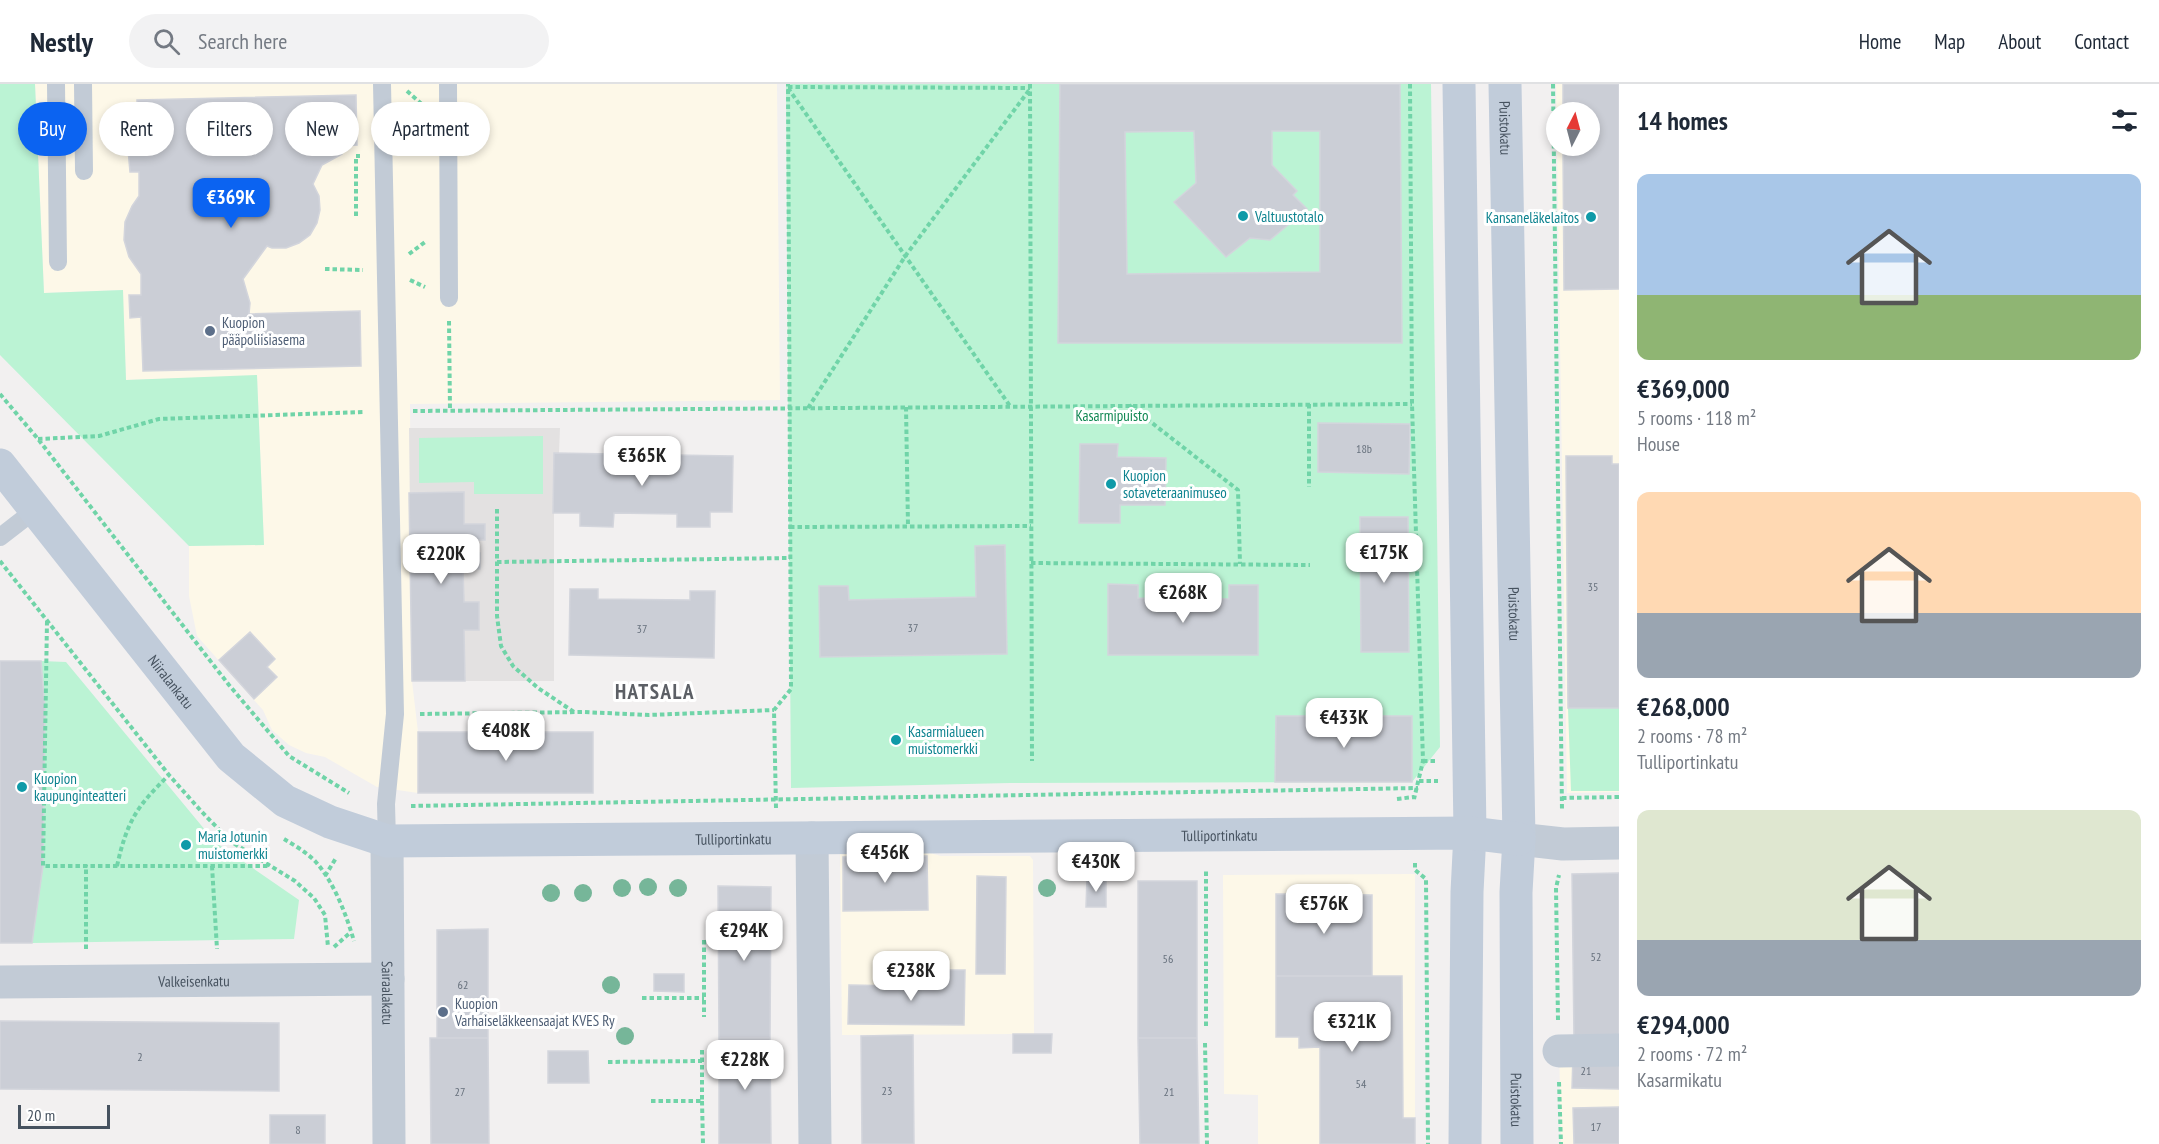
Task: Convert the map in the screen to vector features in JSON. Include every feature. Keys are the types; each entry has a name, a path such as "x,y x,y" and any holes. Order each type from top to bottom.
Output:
{"main road":[{"path":"1459,84 1470,833 1467,892 1465,1144"},
{"name":"Puistokatu","path":"1505,84 1519,839 1516,892 1517,1144"},
{"name":"Niiralankatu","path":"0,465 231,757 285,801 330,822 387,841"},
{"name":"Tulliportinkatu","path":"387,841 1470,833 1519,839"}],"street":[{"path":"812,838 815,1144"},
{"name":"Tulliportinkatu","path":"1519,839 1563,844 1619,843"},
{"name":"Sairaalakatu","path":"387,841 376,979 389,1144"},
{"name":"Valkeisenkatu","path":"0,982 376,979"},
{"path":"1559,1051 1619,1050"}],"lane":[{"path":"56,84 58,262"},
{"path":"83,84 84,171"},
{"path":"382,84 395,714 386,804 387,841"},
{"path":"448,84 449,298"},
{"path":"0,537 35,510"}],"path":[{"path":"1410,84 1412,404 1423,761 1414,797 1415,870 1426,879 1428,1144"},
{"path":"1552,84 1563,844 1556,888 1561,1144"},
{"path":"788,86 1030,86"},
{"path":"788,86 1011,407"},
{"path":"777,800 774,710 791,688 788,86"},
{"path":"808,408 906,255 1030,86"},
{"path":"1030,86 1032,761"},
{"path":"386,270 449,224"},
{"path":"325,269 386,270 449,298 450,410"},
{"path":"0,394 38,439 229,685 290,756 365,803 412,806 1418,788"},
{"path":"1309,404 1310,487"},
{"path":"38,439 99,436 159,419 389,411 1412,404"},
{"path":"1129,405 1238,490 1240,564"},
{"path":"906,407 908,526"},
{"path":"497,509 497,616 501,646 513,666 538,688 575,712"},
{"path":"790,527 1031,526"},
{"path":"497,562 791,558"},
{"path":"0,561 169,775 230,841 305,890"},
{"path":"1031,563 1310,565"},
{"path":"47,621 43,866 270,866"},
{"path":"395,714 575,712 649,715 774,710"},
{"path":"117,866 132,818 144,800 169,775"},
{"path":"1562,798 1619,797"},
{"path":"337,856 325,876 376,979"},
{"path":"86,866 86,953"},
{"path":"212,866 217,953"},
{"path":"1206,870 1206,1026"},
{"path":"704,940 704,1017"},
{"path":"642,998 704,999"},
{"path":"1205,1043 1207,1144"},
{"path":"702,1047 703,1144"},
{"path":"608,1062 702,1061"},
{"path":"651,1101 702,1101"}],"shaded area":[{"path":"35,84 777,84 780,400 410,404 412,681 418,732 418,793 377,787 325,757 306,753 289,745 272,730 263,710 197,636 189,596 189,546 264,544 257,376 126,380 122,290 44,293 38,156 87,156 87,102 36,102"},
{"path":"1556,84 1619,84 1619,792 1567,793 1557,156 1600,156 1600,102 1556,102"},
{"path":"409,428 560,428 559,453 554,453 554,681 412,681"},
{"path":"930,853 941,856 1030,856 1033,860 1034,1034 842,1035 840,854"},
{"path":"1415,874 1415,1144 1258,1144 1258,1095 1224,1094 1223,875"},
{"path":"1559,1041 1619,1041 1619,1144 1561,1144"}],"green space":[{"path":"0,84 35,84 36,102 18,102 18,156 38,156 44,293 123,290 126,380 257,375 264,545 189,546 0,355"},
{"name":"Kasarmipuisto","path":"786,84 1431,84 1440,747 1412,782 1010,783 791,788"},
{"path":"543,436 543,494 474,494 474,482 419,483 419,438"},
{"path":"41,661 66,662 215,842 299,900 294,939 32,943 43,865 45,709"},
{"path":"1568,708 1619,708 1619,791 1571,791"}],"building":[{"name":"Valtuustotalo","path":"1060,84 1400,84 1402,343 1058,343","holes":["1194,131 1196,183 1174,202 1226,257 1250,238 1270,240 1307,209 1293,195 1297,191 1272,165 1272,131 1320,131 1320,272 1127,274 1125,132"]},
{"name":"Kansaneläkelaitos","path":"1563,84 1619,84 1619,289 1564,290 1563,156 1600,156 1600,102 1563,102"},
{"path":"356,95 356,102 285,102 285,156 338,156 322,165 313,184 319,196 320,210 317,223 310,235 286,248 267,246 243,279 250,303 249,314 360,311 361,366 143,371 141,317 130,318 129,295 141,295 141,274 129,257 124,240 125,222 139,196 139,172 130,172 129,156 174,156 174,102 137,102 137,100"},
{"path":"1318,423 1410,424 1409,474 1318,472"},
{"path":"1080,444 1118,444 1117,457 1166,458 1165,505 1120,505 1120,523 1079,523"},
{"path":"554,453 733,456 732,512 710,512 710,527 677,527 677,514 614,513 613,527 580,526 580,513 553,513"},
{"path":"1566,456 1612,456 1612,464 1619,464 1619,708 1568,708"},
{"path":"464,492 464,524 485,524 485,540 464,540 465,554 480,553 480,569 463,569 464,602 479,602 479,630 464,630 465,681 412,681 409,493"},
{"path":"1360,517 1408,517 1409,652 1361,652"},
{"path":"1005,545 1007,654 820,657 819,586 848,586 849,600 976,597 975,546"},
{"path":"1108,584 1138,585 1138,598 1229,599 1229,585 1258,585 1258,655 1108,655"},
{"path":"570,589 598,589 598,599 690,600 690,591 715,591 714,658 569,655"},
{"path":"250,632 275,659 267,667 277,677 254,699 219,660"},
{"name":"Kuopion kaupunginteatteri","path":"0,661 41,661 45,709 43,866 32,943 0,943"},
{"path":"1276,716 1412,716 1412,782 1275,782"},
{"path":"418,732 593,732 593,793 418,793"},
{"path":"927,856 928,910 843,911 843,857"},
{"path":"1619,873 1619,1039 1574,1039 1572,874"},
{"path":"977,876 1006,877 1005,974 976,974"},
{"path":"1087,878 1106,878 1106,907 1086,907"},
{"path":"1138,881 1197,881 1197,1038 1138,1038"},
{"path":"718,886 771,887 770,1038 719,1038"},
{"path":"1276,894 1372,895 1372,976 1276,976"},
{"path":"488,929 488,1038 437,1038 437,930"},
{"path":"933,970 965,970 964,1025 848,1024 849,985 904,986 904,979 933,979"},
{"path":"654,974 684,974 684,992 654,991"},
{"path":"1276,976 1402,976 1403,1118 1415,1118 1415,1144 1320,1144 1320,1047 1299,1048 1299,1037 1276,1037"},
{"path":"0,1021 279,1023 279,1091 0,1089"},
{"path":"1013,1034 1052,1034 1051,1053 1013,1053"},
{"path":"913,1035 914,1144 862,1144 861,1036"},
{"path":"430,1038 488,1038 489,1144 431,1144"},
{"path":"719,1038 770,1038 771,1144 719,1144"},
{"path":"1138,1038 1197,1038 1199,1144 1140,1144"},
{"path":"548,1051 588,1051 589,1083 548,1083"},
{"path":"1573,1055 1619,1055 1619,1089 1572,1088"},
{"path":"1619,1107 1619,1144 1574,1144 1573,1108"},
{"path":"270,1115 325,1115 325,1144 270,1144"}],"place":[{"name":"Valtuustotalo","path":"1243,216"},
{"name":"Kansaneläkelaitos","path":"1591,217"},
{"name":"Kuopion pääpoliisiasema","path":"210,331"},
{"name":"Kuopion sotaveteraanimuseo","path":"1111,484"},
{"name":"Kasarmialueen muistomerkki","path":"896,740"},
{"name":"Kuopion kaupunginteatteri","path":"22,787"},
{"name":"Maria Jotunin muistomerkki","path":"186,845"},
{"name":"Kuopion Varhaiseläkkeensaajat KVES Ry","path":"443,1012"}],"district":[{"name":"HATSALA","path":"655,691"}]}
